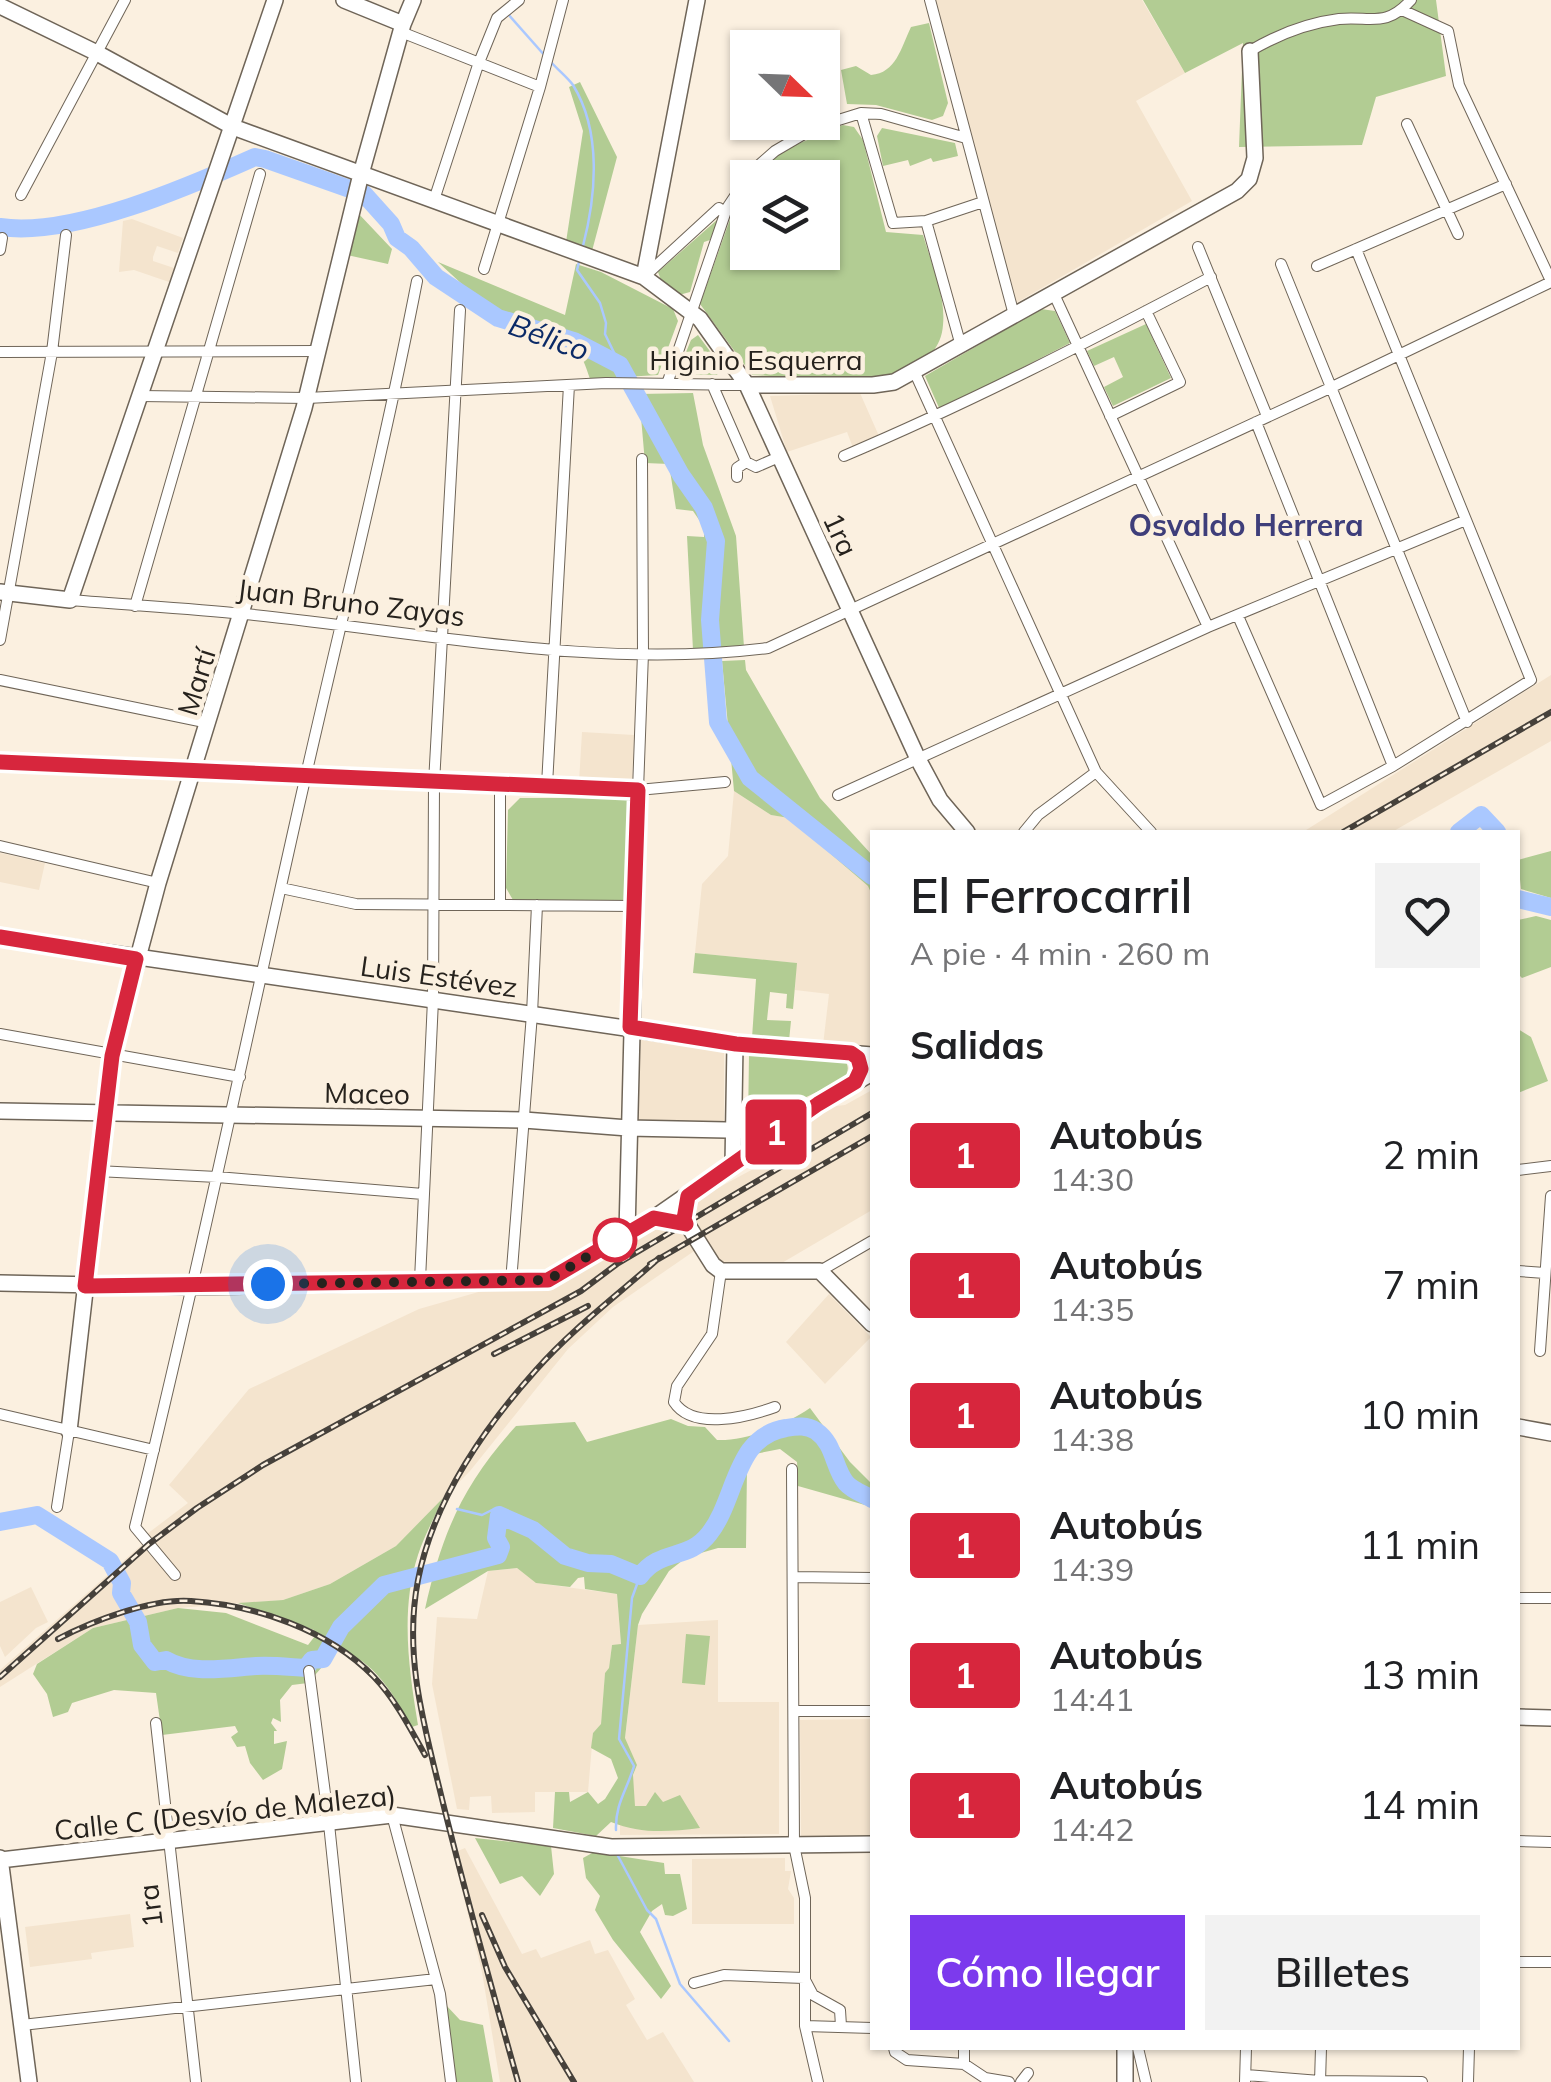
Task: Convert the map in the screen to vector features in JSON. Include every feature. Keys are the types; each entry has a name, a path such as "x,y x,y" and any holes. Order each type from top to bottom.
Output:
{"street":[{"path":"22,195 126,0"},
{"path":"70,600 275,0"},
{"path":"344,0 478,65 542,82"},
{"name":"Martí","path":"57,1506 112,1056 158,883 307,398 360,178 413,0"},
{"path":"484,269 563,0"},
{"path":"644,277 697,0"},
{"path":"930,0 1014,315"},
{"path":"1250,51 1278,35 1338,19 1386,19 1411,0"},
{"path":"434,200 497,18 518,3"},
{"name":"1ra","path":"0,6 97,53 232,130 644,277 692,312 746,384 918,760 940,800 965,830"},
{"path":"1402,10 1448,31 1459,85 1551,282"},
{"name":"Higinio Esquerra","path":"140,396 307,398 569,385 873,386 894,382 1237,191 1249,179 1255,158 1250,51"},
{"path":"667,384 727,208 751,172 774,151 816,127 861,113 881,114 966,138"},
{"path":"861,113 893,222 926,220 983,202"},
{"path":"1407,124 1458,234"},
{"path":"135,606 260,174"},
{"path":"1317,266 1506,184"},
{"path":"644,277 719,208"},
{"path":"926,220 961,346"},
{"path":"0,640 5,593 52,352 66,236"},
{"path":"1198,247 1320,582 1392,766"},
{"path":"1238,616 1321,805 1467,722 1530,680 1356,249"},
{"path":"1280,264 1467,722"},
{"path":"844,456 935,418 1079,348 1210,278"},
{"path":"175,1574 135,1527 232,1115 417,281"},
{"name":"Juan Bruno Zayas","path":"5,593 243,614 553,649 697,656 768,648 1551,282"},
{"path":"1053,292 1208,627"},
{"path":"420,1280 432,1000 434,782 460,310"},
{"path":"1110,416 1180,382 1146,311"},
{"path":"0,352 318,351"},
{"path":"915,373 1096,772 1148,830"},
{"path":"712,384 746,462 756,467 779,457"},
{"path":"547,786 569,385"},
{"path":"627,1233 642,654 642,459"},
{"path":"737,477 737,468 746,462"},
{"path":"838,795 1208,627 1466,520"},
{"path":"0,680 209,723"},
{"path":"0,762 638,790 724,782"},
{"path":"1026,830 1038,815 1096,772"},
{"path":"500,783 500,904"},
{"path":"0,846 158,883"},
{"path":"280,888 356,904 634,906"},
{"path":"510,1282 537,904"},
{"name":"Luis Estévez","path":"0,937 736,1044 870,1054"},
{"path":"0,1034 240,1077"},
{"path":"734,1164 736,1044"},
{"path":"851,1053 861,1065 855,1082"},
{"path":"0,1282 193,1286 548,1280 654,1218 778,1130 870,1074"},
{"name":"Maceo","path":"0,1110 524,1120 628,1128 778,1130"},
{"path":"1520,1170 1551,1166"},
{"path":"97,1171 217,1176 423,1194"},
{"path":"688,1196 686,1224 721,1272 820,1271 870,1243"},
{"path":"1540,1351 1551,1196"},
{"path":"654,1218 686,1224"},
{"path":"820,1271 870,1322"},
{"path":"1520,1271 1546,1273"},
{"path":"721,1272 712,1334 677,1386 674,1402 680,1410 700,1419 753,1415 775,1408"},
{"path":"0,1414 154,1450"},
{"path":"1520,1427 1551,1432"},
{"path":"792,1469 794,1844 804,1898 804,2026 818,2082"},
{"path":"793,1576 870,1578"},
{"path":"1520,1598 1551,1598"},
{"path":"309,1672 330,1824 356,2082"},
{"path":"794,1711 870,1710"},
{"path":"1520,1717 1551,1718"},
{"name":"1ra","path":"156,1723 196,2082"},
{"path":"392,1815 436,1979 451,2082"},
{"name":"Calle C (Desvío de Maleza)","path":"0,1859 392,1815 611,1847 870,1844"},
{"path":"1520,1841 1551,1842"},
{"path":"0,1859 28,2082"},
{"path":"1520,1962 1551,1962"},
{"path":"694,1983 724,1975 804,1978"},
{"path":"804,1978 813,1996 840,2010 841,2026"},
{"path":"22,2026 436,1979"},
{"path":"804,2026 870,2028"},
{"path":"894,2050 907,2060 964,2064 985,2078 1010,2082"},
{"path":"964,2050 964,2064"},
{"path":"1125,2050 1125,2082"},
{"path":"1138,2050 1146,2082"},
{"path":"1246,2050 1245,2078 1422,2082"},
{"path":"1320,2050 1320,2082"},
{"path":"1468,2050 1468,2082"}],"shaded area":[{"path":"936,0 1142,0 1185,73 1136,101 1192,201 1016,303"},
{"path":"132,219 183,238 178,253 157,246 153,257 153,261 174,268 169,282 134,270 119,272 123,221"},
{"path":"860,393 879,436 853,448 847,432 787,452 770,396"},
{"path":"1551,675 1551,741 1395,830 1306,830"},
{"path":"582,732 634,735 632,784 579,782"},
{"path":"734,791 771,815 789,818 869,886 870,1050 823,1045 829,994 795,990 796,963 695,953 702,884 728,856"},
{"path":"0,853 45,863 39,890 0,882"},
{"path":"637,1036 724,1049 724,1120 720,1124 637,1121"},
{"path":"870,1091 870,1211 775,1267 720,1263 700,1247 613,1307 568,1349 470,1471 396,1546 330,1584 283,1600 178,1608 93,1628 0,1687 0,1670 146,1541 143,1537 188,1503 169,1485 249,1389 419,1309 545,1273 552,1285 655,1227 666,1227 686,1215 692,1202 755,1168 748,1155 829,1107 845,1105"},
{"path":"829,1294 870,1336 825,1384 786,1342"},
{"path":"517,1568 537,1583 617,1594 621,1645 612,1645 605,1673 601,1725 593,1733 588,1792 535,1792 535,1812 492,1813 491,1796 470,1797 469,1810 457,1809 432,1684 437,1617 477,1619 488,1571"},
{"path":"31,1587 48,1622 5,1657 0,1646 0,1602"},
{"path":"718,1620 718,1702 779,1702 779,1834 620,1835 620,1810 637,1765 625,1739 638,1625"},
{"path":"870,1719 870,1837 801,1838 800,1720"},
{"path":"465,1848 522,1954 536,1949 541,1958 590,1940 595,1954 608,1950 635,1999 626,2005 647,2040 663,2032 694,2082 500,2082 482,1972 453,1853"},
{"path":"785,1858 785,1871 791,1871 788,1889 794,1898 794,1924 692,1924 692,1859"},
{"path":"130,1914 134,1947 91,1953 92,1959 30,1967 25,1927"}],"green space":[{"path":"1143,0 1436,0 1446,76 1376,97 1362,145 1239,147 1243,43 1185,73"},
{"path":"929,23 948,103 943,116 932,120 876,105 847,104 841,70 856,66 871,75 886,70 897,58 911,27"},
{"path":"580,82 617,157 592,251 566,242 583,131 569,87"},
{"path":"840,126 854,127 863,140 886,232 923,235 942,302 943,325 935,348 918,364 864,378 752,375 700,304 730,219 730,270 840,270 840,160 772,160 781,151 807,140 840,140"},
{"path":"882,128 955,143 958,156 933,162 931,158 910,166 908,160 883,166 877,136"},
{"path":"357,212 392,249 388,264 347,255"},
{"path":"718,219 710,240 704,242 690,292 679,295 662,283 658,272"},
{"path":"438,262 565,315 576,264 601,272 673,309 678,321 658,375 590,379 575,346 565,337 496,313"},
{"path":"1041,309 1055,311 1070,343 940,410 925,376"},
{"path":"1146,324 1171,378 1113,406 1104,387 1123,377 1114,357 1094,366 1087,351"},
{"path":"698,335 721,366 717,375 677,374 691,340"},
{"path":"693,393 703,445 736,536 744,647 693,650 687,536 704,537 704,527 693,511 676,509 669,464 645,463 639,394"},
{"path":"745,660 746,670 820,798 870,853 870,890 789,818 771,815 734,791 722,661"},
{"path":"520,798 626,798 632,805 630,898 625,904 513,900 506,888 508,810"},
{"path":"1551,851 1551,898 1521,889 1520,859"},
{"path":"1536,916 1551,920 1551,967 1522,978 1520,976 1520,920"},
{"path":"695,953 797,963 793,1009 786,1008 787,994 770,992 767,1020 791,1021 789,1041 752,1038 756,979 693,973"},
{"path":"1520,1030 1531,1037 1548,1081 1520,1092"},
{"path":"749,1055 840,1056 848,1069 844,1079 748,1125"},
{"path":"810,1408 870,1482 870,1506 798,1486 797,1462 780,1449 755,1454 747,1467 746,1548 718,1548 687,1557 669,1571 638,1625 625,1738 637,1765 633,1775 635,1806 646,1806 655,1792 663,1802 680,1795 700,1828 654,1831 611,1822 596,1836 553,1828 555,1792 569,1792 570,1802 588,1792 598,1804 618,1778 611,1759 591,1748 593,1733 601,1724 605,1673 612,1645 621,1644 617,1594 585,1589 584,1577 570,1587 536,1583 517,1568 488,1571 425,1609 447,1533 468,1489 516,1426 575,1422 587,1442 671,1419 705,1427 717,1440 729,1440 766,1431"},
{"path":"443,1498 418,1555 409,1597 409,1662 418,1725 412,1727 372,1670 337,1650 308,1683 292,1685 280,1700 281,1722 273,1718 271,1723 277,1731 274,1744 287,1741 282,1769 263,1780 250,1763 245,1746 237,1747 231,1737 238,1732 235,1726 162,1735 156,1693 114,1690 72,1703 68,1712 53,1717 47,1694 33,1674 37,1664 93,1628 178,1608 226,1613 308,1645 315,1636 314,1630 238,1603 283,1600 330,1584 396,1546"},
{"path":"686,1634 710,1636 705,1685 682,1683"},
{"path":"475,1838 551,1846 554,1874 540,1896 522,1876 500,1884"},
{"path":"594,1852 664,1863 665,1874 680,1874 687,1909 673,1916 665,1915 662,1904 652,1911 640,1932 671,1986 661,1999 613,1940 595,1910 600,1896 586,1878 583,1858"},
{"path":"445,2004 460,2020 483,2025 493,2082 455,2082"}],"waterway":[{"path":"508,14 546,57"},
{"path":"551,62 573,85 589,123 593,185 583,246"},
{"name":"Bélico","path":"0,227 61,225 95,217 164,195 255,157 265,159 364,194 391,224 397,238 436,277 498,318 574,341 620,365 681,475 704,508 716,541 710,620 718,722 750,778 870,874"},
{"path":"580,258 577,270 600,303 605,334 620,365"},
{"path":"1462,830 1481,815 1495,830"},
{"path":"1520,899 1551,907"},
{"path":"0,1522 37,1515 110,1561 122,1583 121,1593 138,1622 142,1645 155,1662 166,1660 198,1669 306,1668 312,1660 323,1659 341,1627 384,1585 498,1555 499,1515 533,1530 565,1556 611,1564 640,1576 657,1561 692,1548 709,1534 746,1456 769,1433 802,1426 816,1431 827,1442 846,1483 870,1498"},
{"path":"457,1509 482,1515 494,1509 499,1515"},
{"path":"616,1830 619,1805 634,1766 619,1739 632,1598 640,1576"},
{"path":"618,1856 647,1910 656,1919 680,1984 729,2041"}],"railway":[{"path":"1346,830 1551,712"},
{"path":"0,1677 149,1544 263,1465 581,1291 617,1264 870,1114"},
{"path":"650,1264 870,1137"},
{"path":"518,2082 423,1720 413,1637 418,1580 435,1522 448,1495 498,1416 565,1340 659,1258"},
{"path":"494,1354 588,1306"},
{"path":"58,1639 123,1612 175,1601 215,1603 265,1614 313,1633 356,1660 389,1695 425,1755"},
{"path":"482,1915 505,1967 574,2082"}],"bus line":[{"name":"1","path":"0,762 638,790 630,1027 736,1044 851,1053 858,1058 861,1069 855,1082 778,1130 688,1196 686,1224 654,1218 548,1280 85,1286 112,1056 136,959 0,937"}],"district":[{"name":"Osvaldo Herrera","path":"1246,525"}],"route":[{"path":"268,1284 548,1280 627,1233 615,1240"}]}
